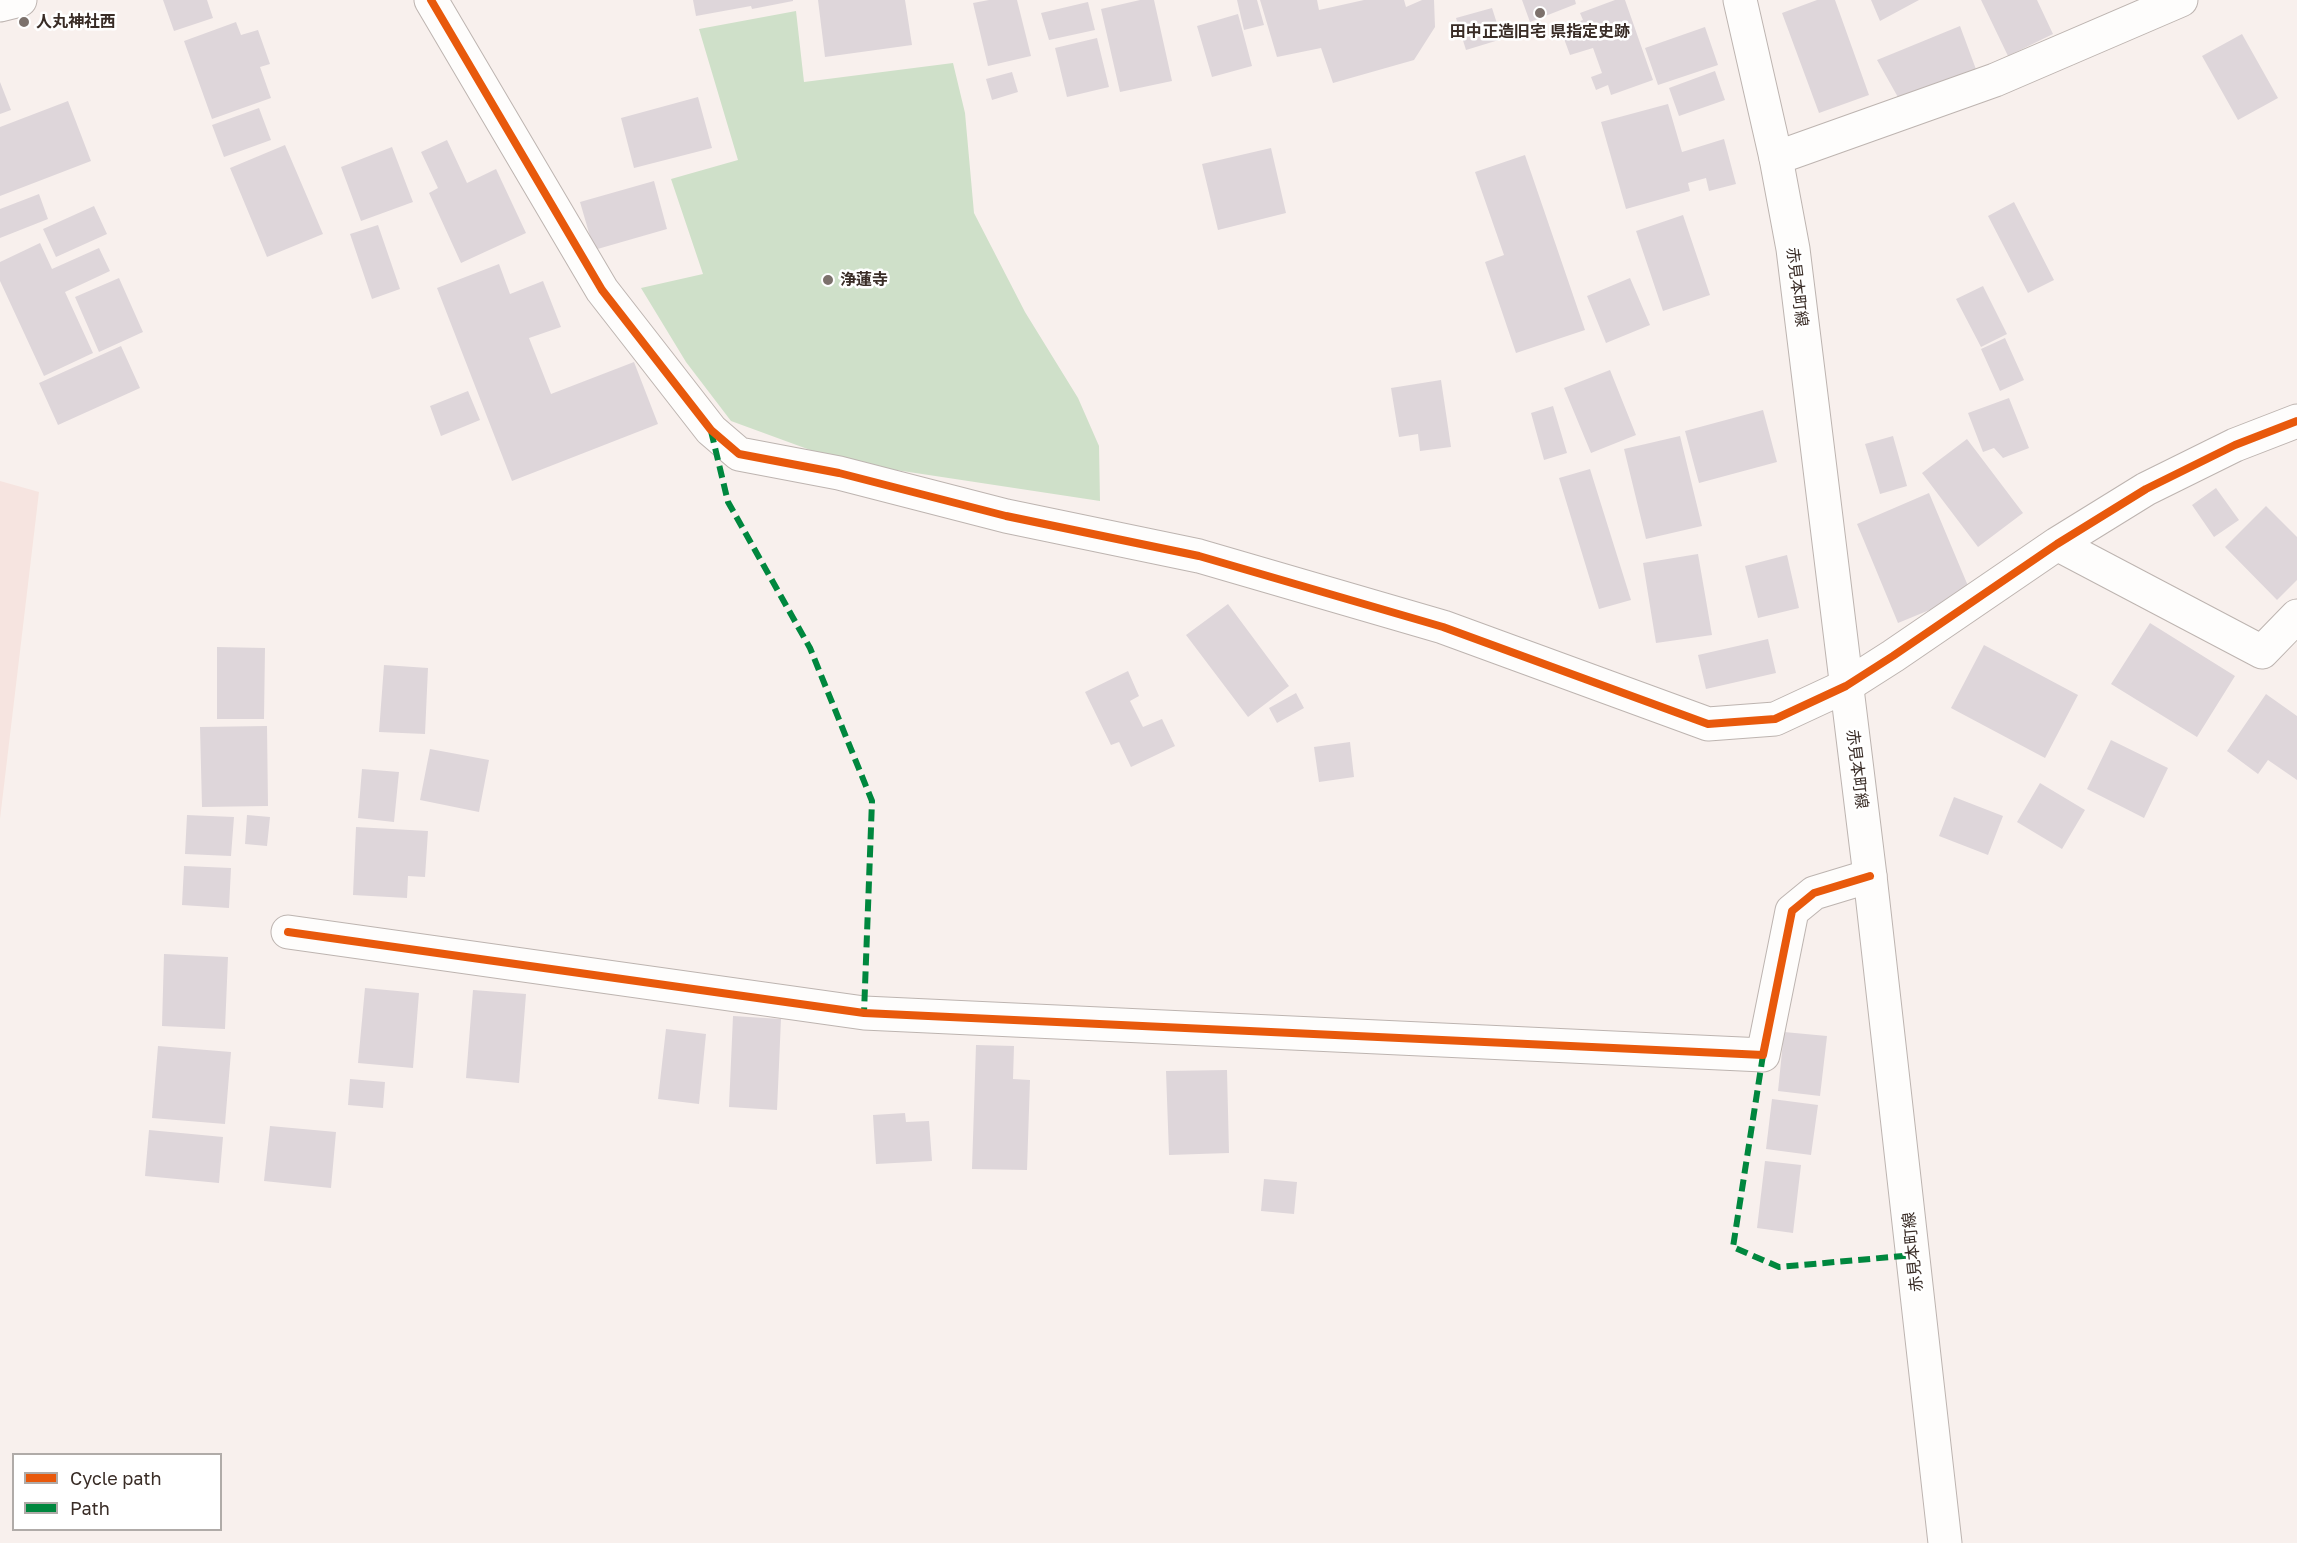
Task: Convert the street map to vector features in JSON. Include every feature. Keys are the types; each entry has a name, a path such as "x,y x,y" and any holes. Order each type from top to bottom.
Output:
{"street":[{"path":"0,5 20,0"},
{"path":"431,0 602,290 711,430 739,454 838,473 1006,516 1199,556 1443,627 1708,724 1774,720 1846,686 2057,544 2146,489 2235,445 2297,421"},
{"name":"赤見本町線","path":"1740,0 1776,158 1793,249 1870,876 1945,1543"},
{"path":"1776,158 1995,80 2181,0"},
{"path":"2057,544 2262,651 2297,616"},
{"path":"288,932 864,1013 1763,1055 1792,911 1814,893 1870,876"}],"shaded area":[{"path":"0,481 39,492 0,819"}],"green space":[{"name":"浄蓮寺","path":"796,11 804,82 953,63 965,113 974,213 1025,312 1078,398 1099,446 1100,501 843,462 731,421 686,362 641,288 703,274 671,179 738,160 699,29"}],"building":[{"path":"163,0 207,0 213,18 174,31"},
{"path":"693,0 793,0 793,1 696,16"},
{"path":"818,0 905,0 912,45 825,57"},
{"path":"989,0 1017,0 1031,56 988,66 973,3"},
{"path":"1140,0 1154,0 1172,81 1120,92 1101,9"},
{"path":"1237,0 1257,0 1264,25 1244,30"},
{"path":"1260,0 1317,0 1319,10 1364,0 1404,0 1406,7 1422,0 1434,0 1435,27 1414,60 1333,83 1321,48 1277,57"},
{"name":"田中正造旧宅 県指定史跡","path":"1522,0 1575,0 1576,4 1530,22"},
{"path":"1615,0 1625,0 1653,80 1611,95 1608,85 1596,90 1591,77 1602,73 1593,48 1570,55 1560,28 1583,20 1580,13"},
{"path":"1817,0 1835,0 1869,95 1819,113 1782,13"},
{"path":"1871,0 1919,0 1880,21"},
{"path":"1981,0 2037,0 2053,34 2008,56"},
{"path":"1088,2 1095,30 1049,40 1041,13"},
{"path":"1492,8 1502,39 1466,50 1456,18"},
{"path":"1238,14 1252,66 1212,77 1197,26"},
{"path":"236,22 241,35 258,30 270,64 260,67 271,98 212,119 184,41"},
{"path":"1960,26 1977,72 1899,99 1877,60"},
{"path":"1705,27 1718,65 1658,85 1645,48"},
{"path":"2242,34 2278,98 2238,120 2202,56"},
{"path":"1097,38 1109,87 1067,97 1055,48"},
{"path":"1715,71 1725,100 1679,116 1669,88"},
{"path":"1012,72 1018,92 992,100 986,79"},
{"path":"0,82 11,110 0,114"},
{"path":"698,97 712,148 634,168 621,118"},
{"path":"68,101 91,161 0,196 0,127"},
{"path":"1668,104 1682,152 1724,139 1736,184 1709,191 1706,178 1688,183 1690,191 1626,209 1601,122"},
{"path":"259,108 271,140 224,157 212,125"},
{"path":"447,140 467,183 496,169 526,233 461,263 429,193 438,188 421,152"},
{"path":"285,145 323,234 267,257 230,168"},
{"path":"392,147 413,202 361,221 341,167"},
{"path":"1271,148 1286,213 1218,230 1202,164"},
{"path":"1525,155 1585,330 1516,353 1485,262 1504,255 1475,172"},
{"path":"654,181 667,229 594,250 580,202"},
{"path":"39,194 48,219 0,238 0,209"},
{"path":"2014,202 2054,280 2028,293 1988,216"},
{"path":"94,206 107,234 56,257 43,229"},
{"path":"1683,215 1710,295 1663,311 1636,231"},
{"path":"378,225 400,289 372,299 350,234"},
{"path":"40,243 52,269 99,248 110,271 65,292 93,353 44,376 0,281 0,262"},
{"path":"499,264 510,294 543,281 561,327 529,338 551,394 634,362 658,424 512,481 437,288"},
{"path":"119,278 143,332 99,352 75,297"},
{"path":"1630,278 1650,325 1606,343 1587,296"},
{"path":"1983,286 2007,334 1981,347 1956,299"},
{"path":"2005,338 2024,380 2000,391 1981,349"},
{"path":"121,346 140,388 58,425 39,383"},
{"path":"1610,370 1636,435 1591,453 1564,388"},
{"path":"1441,380 1451,447 1420,451 1418,434 1399,437 1391,388"},
{"path":"468,391 480,420 441,436 430,406"},
{"path":"2009,398 2029,448 2003,458 1994,448 1983,452 1968,413"},
{"path":"1553,406 1567,453 1544,460 1531,413"},
{"path":"1763,410 1777,462 1699,483 1685,431"},
{"path":"1680,436 1702,526 1646,539 1624,449"},
{"path":"1893,436 1907,486 1880,494 1865,444"},
{"path":"1967,439 2023,513 1978,547 1922,473"},
{"path":"1590,469 1631,600 1599,609 1559,478"},
{"path":"2216,488 2239,520 2214,537 2192,505"},
{"path":"1929,493 1971,593 1898,623 1857,524"},
{"path":"2266,506 2297,537 2297,580 2277,600 2225,547"},
{"path":"1698,554 1712,635 1656,643 1643,563"},
{"path":"1787,555 1799,608 1758,618 1745,566"},
{"path":"1228,604 1289,686 1248,717 1186,635"},
{"path":"2150,623 2235,676 2197,737 2111,684"},
{"path":"1768,639 1776,673 1706,689 1698,655"},
{"path":"1984,645 2078,695 2045,758 1951,708"},
{"path":"217,647 265,648 264,719 217,719"},
{"path":"384,665 428,668 425,734 379,732"},
{"path":"1128,671 1139,696 1130,701 1143,727 1162,719 1175,746 1131,767 1119,742 1111,745 1085,692"},
{"path":"1296,693 1304,708 1277,723 1269,708"},
{"path":"2266,694 2297,716 2297,780 2268,760 2258,774 2227,751"},
{"path":"267,726 268,806 202,807 200,727"},
{"path":"2111,740 2168,768 2144,818 2087,789"},
{"path":"1350,742 1354,777 1319,782 1314,747"},
{"path":"430,749 489,760 479,812 420,800"},
{"path":"362,769 399,772 394,822 358,818"},
{"path":"2040,783 2085,810 2062,849 2017,822"},
{"path":"1954,797 2003,816 1988,855 1939,836"},
{"path":"187,815 234,817 231,856 185,854"},
{"path":"247,815 270,817 267,846 245,844"},
{"path":"356,827 428,831 425,877 408,876 407,898 353,895"},
{"path":"184,866 231,868 229,908 182,905"},
{"path":"164,954 228,957 225,1029 162,1026"},
{"path":"365,988 419,993 413,1068 358,1063"},
{"path":"473,990 526,994 519,1083 466,1078"},
{"path":"733,1016 781,1019 777,1110 729,1107"},
{"path":"666,1029 706,1034 699,1104 658,1099"},
{"path":"1784,1032 1827,1036 1820,1096 1778,1091"},
{"path":"976,1045 1014,1046 1013,1079 1030,1080 1027,1170 972,1169"},
{"path":"158,1046 231,1052 225,1124 152,1118"},
{"path":"1227,1070 1229,1153 1169,1155 1166,1071"},
{"path":"350,1079 385,1082 383,1108 348,1105"},
{"path":"1772,1099 1818,1105 1811,1155 1766,1149"},
{"path":"905,1113 906,1122 929,1121 932,1161 876,1164 873,1115"},
{"path":"270,1126 336,1132 331,1188 264,1181"},
{"path":"149,1130 223,1137 219,1183 145,1176"},
{"path":"1765,1161 1801,1165 1793,1233 1757,1228"},
{"path":"1264,1179 1297,1182 1294,1214 1261,1211"}],"marked path":[{"path":"711,431 728,502 810,648 872,801 864,1013"},
{"path":"1763,1055 1733,1247 1779,1267 1914,1255"}],"cycle path":[{"path":"431,0 602,290 711,430 739,454 839,473 1006,516 1199,556 1443,627 1708,724 1775,719 1846,686 2057,544 2146,489 2235,445 2297,421"},
{"path":"288,932 864,1013 1763,1055 1792,911 1814,893 1870,876"}],"place":[{"name":"田中正造旧宅 県指定史跡","path":"1540,13"},
{"name":"人丸神社西","path":"24,22"},
{"name":"浄蓮寺","path":"828,280"}]}
